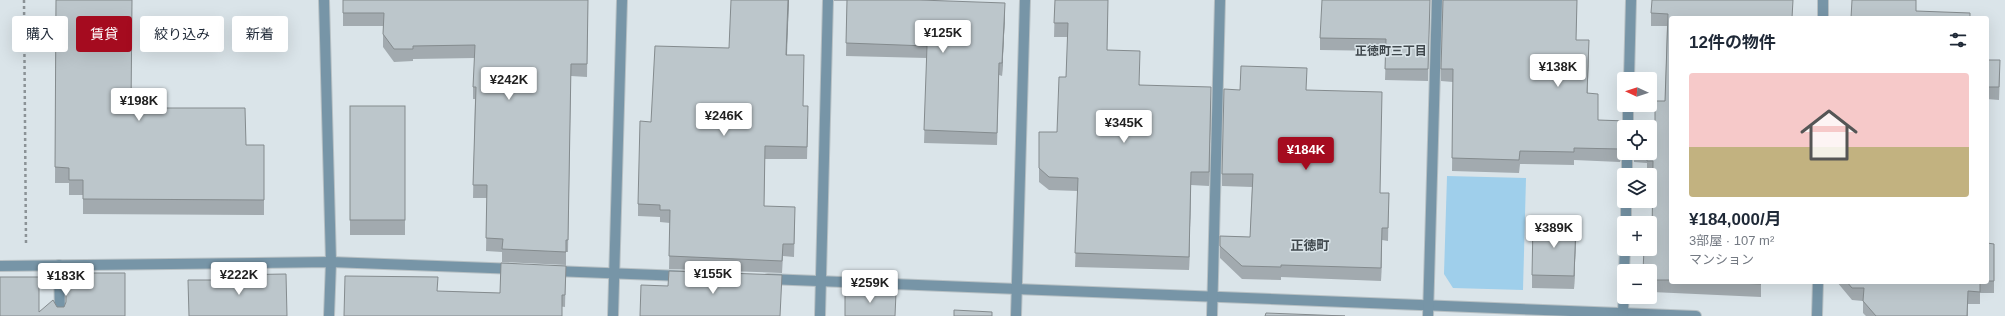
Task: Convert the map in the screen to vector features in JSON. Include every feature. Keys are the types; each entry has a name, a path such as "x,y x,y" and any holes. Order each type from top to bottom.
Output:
{"street":[{"path":"324,0 331,262 328,316"},
{"path":"613,316 622,0"},
{"path":"820,316 828,0"},
{"path":"1016,316 1025,0"},
{"path":"1212,316 1220,0"},
{"path":"1428,316 1437,0"},
{"path":"1629,72 1631,0"},
{"path":"1823,0 1823,16"},
{"path":"0,266 331,262 527,270"},
{"path":"59,265 60,316"},
{"path":"543,270 694,276"},
{"path":"757,279 1696,316"},
{"path":"1817,316 1818,284"},
{"path":"1619,314 1621,304"}],"path":[{"path":"24,0 26,265"}],"shaded area":[{"path":"1447,176 1526,178 1523,290 1453,288 1444,274"}],"building":[{"path":"56,0 132,0 132,16 76,16 76,52 132,52 131,108 245,108 246,145 264,145 264,200 83,199 83,180 69,180 69,168 55,167 56,52 68,52 68,16 56,16"},
{"path":"343,0 588,0 587,64 571,64 568,240 566,240 566,252 502,249 503,239 486,238 487,185 473,185 476,87 473,87 475,45 413,46 413,49 394,49 383,34 384,13 343,13"},
{"path":"731,0 788,0 786,55 804,55 803,106 808,106 807,147 765,146 764,206 795,207 794,244 783,244 782,261 669,256 670,210 660,210 660,205 638,204 640,121 651,122 655,46 729,48"},
{"path":"847,0 920,0 1005,3 1002,63 999,63 997,133 924,130 927,46 846,43"},
{"path":"1055,0 1108,0 1107,50 1140,51 1139,85 1211,87 1209,172 1191,172 1189,257 1075,253 1078,178 1049,177 1039,168 1039,132 1057,132 1059,77 1066,77 1068,23 1054,23"},
{"path":"1322,0 1430,0 1428,69 1385,69 1386,39 1320,38"},
{"path":"1443,0 1577,0 1576,40 1589,40 1587,93 1598,94 1598,120 1617,121 1617,149 1574,148 1574,152 1520,151 1519,160 1452,158 1453,69 1441,69"},
{"path":"1652,0 1793,0 1792,16 1669,16 1669,280 1657,280 1657,264 1643,264 1644,256 1657,256 1657,216 1652,216 1652,208 1657,208 1657,168 1653,168 1653,161 1647,161 1657,160 1657,120 1655,120 1655,112 1657,112 1657,101 1665,101 1668,14 1651,13"},
{"path":"1852,0 1916,0 1916,11 1970,13 1970,16 1851,16"},
{"path":"1989,60 2000,60 1999,87 1989,87"},
{"path":"1241,66 1307,68 1306,90 1382,92 1380,193 1389,193 1388,228 1382,228 1381,268 1281,265 1281,267 1242,266 1220,246 1220,236 1250,237 1253,174 1222,174 1224,89 1240,90"},
{"path":"350,106 405,106 405,220 350,220"},
{"path":"1533,223 1576,224 1574,276 1532,275"},
{"path":"1989,243 1994,244 1994,281 1989,281"},
{"path":"501,263 566,266 565,295 562,295 562,316 344,316 345,276 438,277 437,291 500,293"},
{"path":"669,271 782,275 780,316 640,316 641,285 668,286"},
{"path":"85,273 125,273 125,316 0,316 0,277 39,277 39,312 53,300 57,307 64,307 66,302 66,289"},
{"path":"286,274 287,316 189,316 188,280 227,280 227,275"},
{"path":"1849,284 1980,284 1980,292 1968,291 1967,316 1876,316 1863,301 1864,288 1852,288"},
{"path":"845,292 896,293 895,316 845,316"},
{"path":"954,310 992,312 992,316 954,316"},
{"path":"1266,313 1345,316 1265,316"}],"district":[{"name":"正徳町三丁目","path":"1391,51"},
{"name":"正徳町","path":"1310,245"}]}
